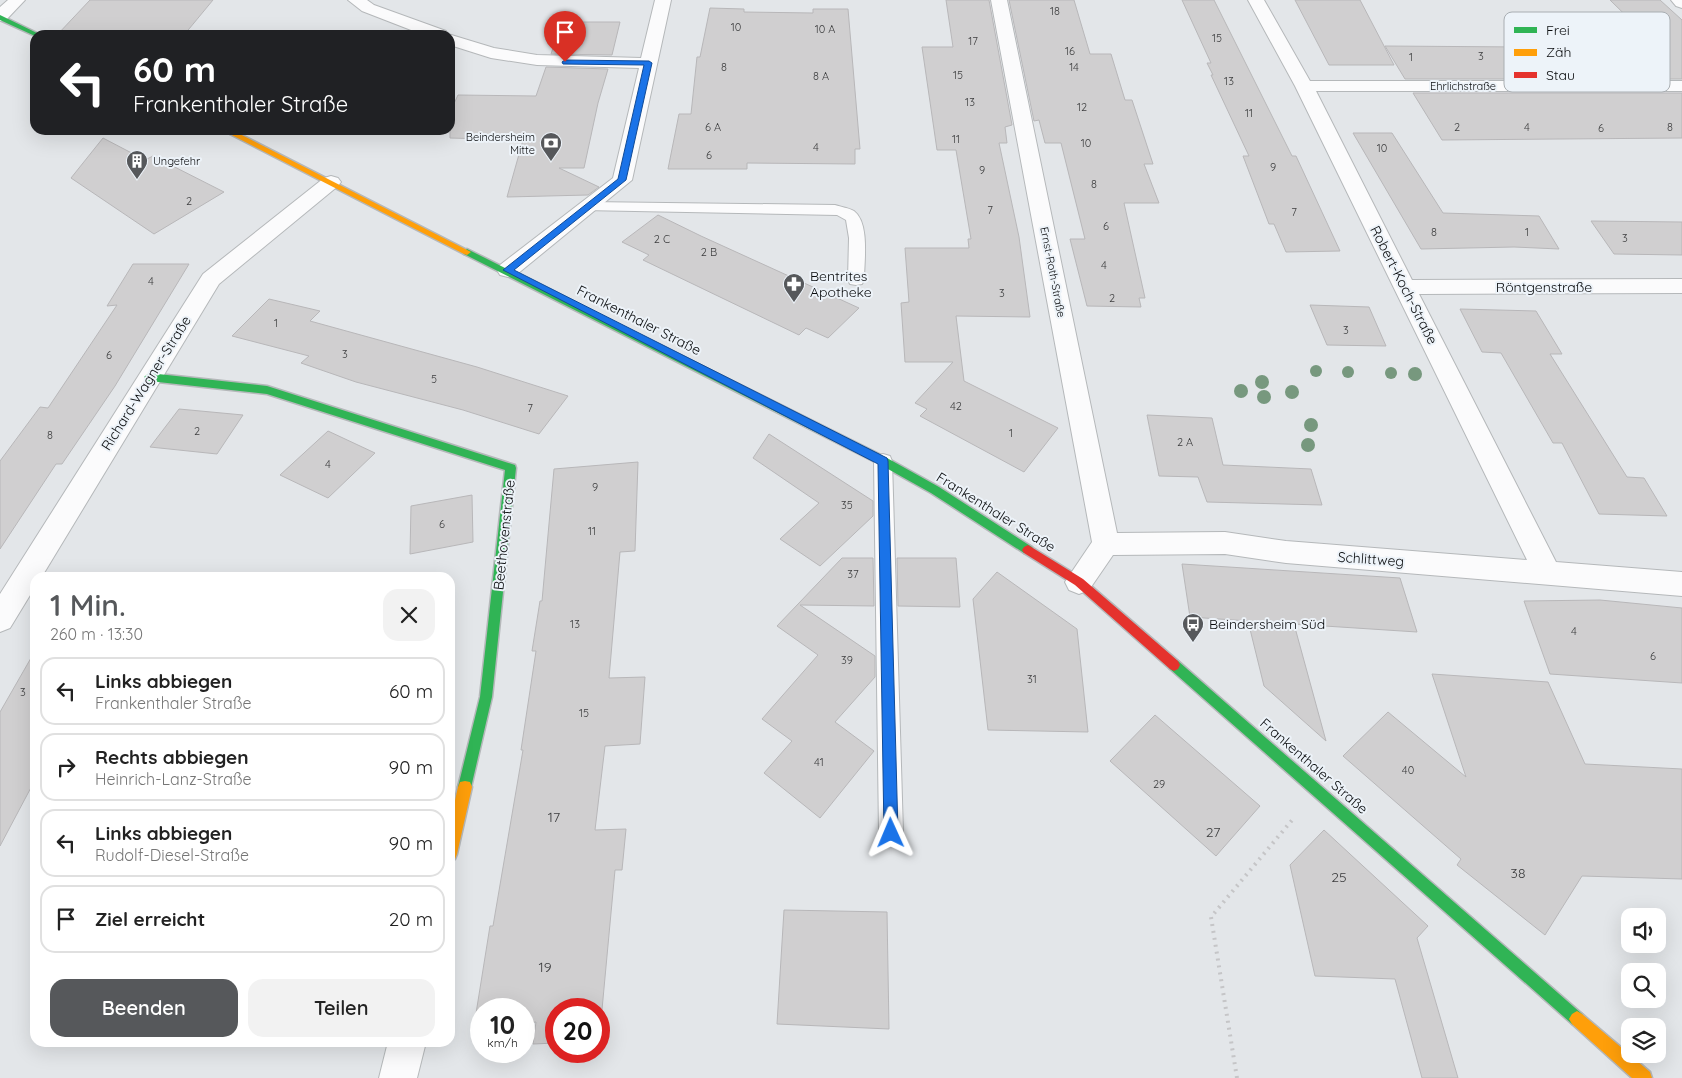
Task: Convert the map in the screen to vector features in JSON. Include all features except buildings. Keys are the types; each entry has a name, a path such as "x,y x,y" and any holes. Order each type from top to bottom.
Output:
{"street":[{"path":"17,0 0,16 30,31"},
{"path":"356,0 368,8 427,30"},
{"path":"508,270 622,180 663,0"},
{"name":"Ernst-Roth-Straße","path":"1000,0 1106,544"},
{"name":"Robert-Koch-Straße","path":"1256,0 1304,86 1547,572"},
{"path":"1679,0 1682,3"},
{"path":"455,40 491,53 537,60 649,63"},
{"name":"Ehrlichstraße","path":"1304,86 1504,86"},
{"name":"Frankenthaler Straße","path":"236,135 508,270 883,461 935,490 1079,582 1644,1078"},
{"name":"Richard-Wagner-Straße","path":"0,619 211,279 331,182"},
{"name":"Röntgenstraße","path":"1406,287 1682,286"},
{"name":"Beethovenstraße","path":"149,377 267,390 511,468 486,697 455,832"},
{"name":"Schlittweg","path":"1106,544 1225,543 1286,552 1682,584"},
{"path":"1079,582 1106,544"},
{"path":"398,1078 405,1047"}],"lane":[{"path":"588,207 835,210 846,213 854,220 856,231 856,280"},
{"path":"883,461 891,833"}],"path":[{"path":"1237,1078 1212,916 1318,790"}],"traffic: fast":[{"path":"0,17 30,32"},
{"path":"467,252 883,461 935,490 1028,550"},
{"path":"149,377 267,390 511,468 486,697 465,787"},
{"path":"1174,665 1577,1019"}],"traffic: slow":[{"path":"236,135 467,252"},
{"path":"455,832 465,787"},
{"path":"1577,1019 1644,1078"}],"traffic: jam":[{"path":"1028,550 1079,582 1174,665"}],"place":[{"name":"Beindersheim Mitte","path":"551,162"},
{"name":"Ungefehr","path":"137,180"},
{"name":"Bentrites Apotheke","path":"794,303"},
{"name":"Beindersheim Süd","path":"1193,643"}],"route":[{"path":"565,62 649,63 622,180 508,270 883,461 891,833"}]}
